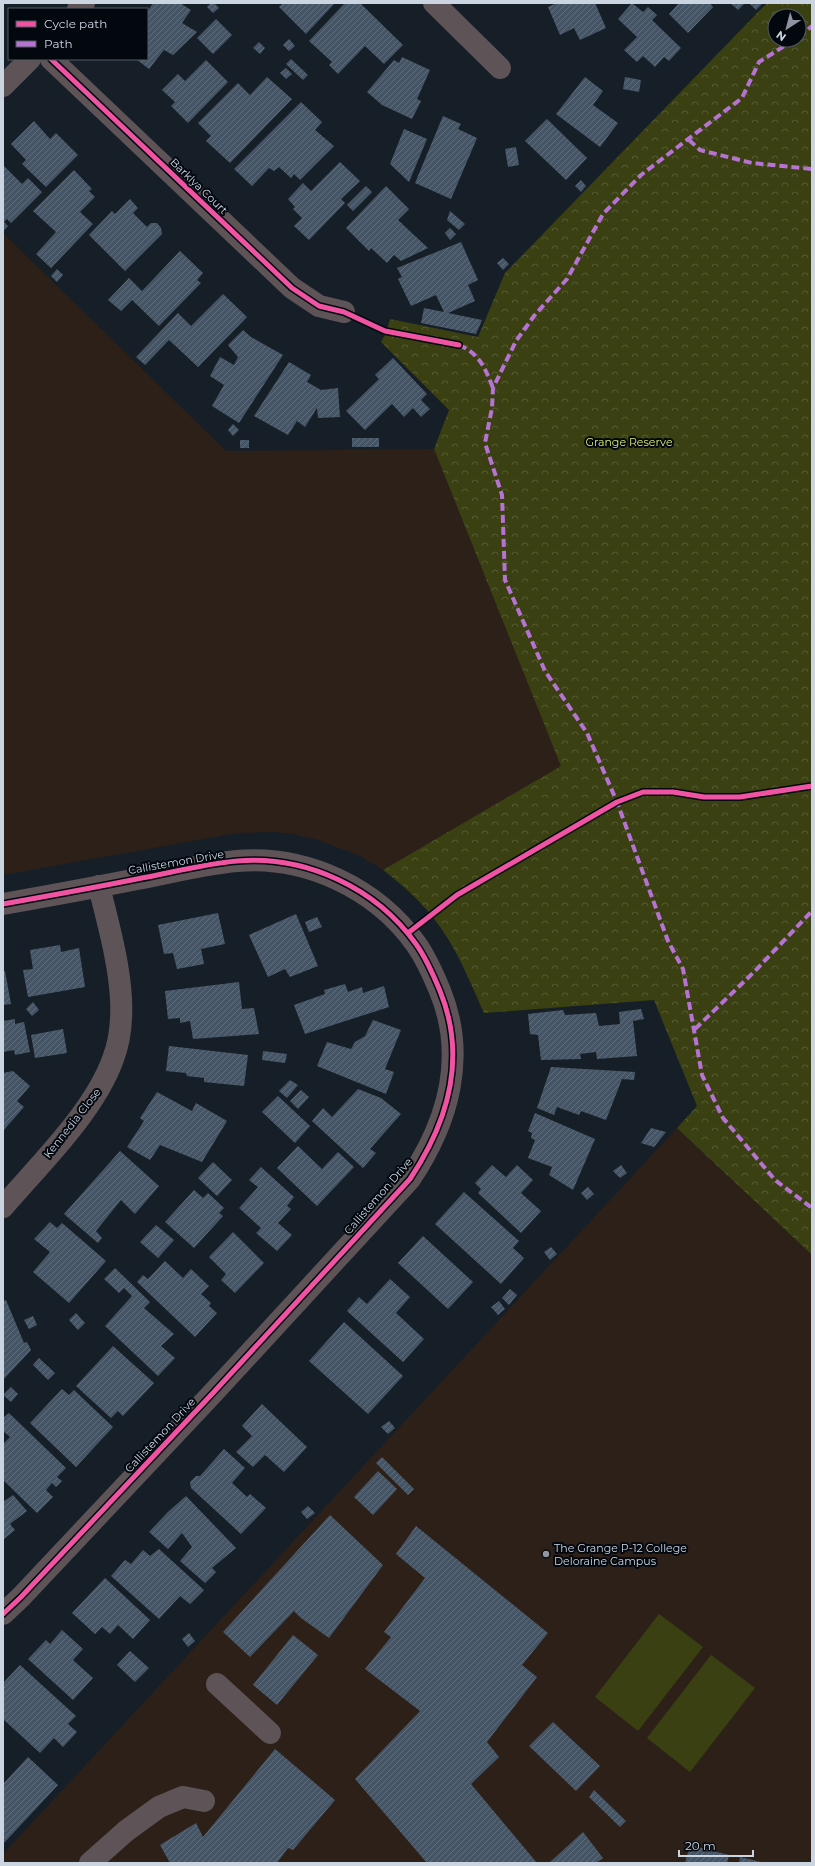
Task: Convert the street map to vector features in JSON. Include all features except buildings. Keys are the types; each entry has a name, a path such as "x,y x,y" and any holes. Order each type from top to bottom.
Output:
{"street":[{"path":"434,3 500,68"},
{"path":"3,86 29,60"},
{"name":"Barklya Court","path":"52,60 292,288 319,306 344,312"},
{"name":"Callistemon Drive","path":"3,904 238,861 295,865 327,875 350,885 390,913 417,945 430,968 444,1001 451,1036 452,1068 448,1097 439,1128 426,1155 410,1179 212,1394 21,1597 3,1614"},
{"name":"Kennedia Close","path":"3,1207 87,1107 102,1084 114,1059 120,1032 121,1001 118,971 99,886"},
{"path":"217,1684 270,1733"},
{"path":"90,1863 126,1831 159,1807 183,1797 204,1801"}],"shaded area":[{"path":"3,233 226,451 434,449 562,766 383,870 360,856 318,840 293,834 272,832 237,833 3,875"},
{"name":"The Grange P-12 College Deloraine Campus","path":"677,1128 812,1255 812,1863 3,1863 3,1854"}],"green space":[{"name":"Grange Reserve","path":"767,3 812,3 812,1255 677,1128 697,1106 654,1000 484,1013 465,969 445,934 433,917 403,886 383,870 561,766 434,449 449,410 381,342 386,333 390,319 478,337 505,273"},
{"path":"659,1614 703,1647 638,1731 595,1697"},
{"path":"711,1655 755,1688 690,1772 647,1738"}],"marked path":[{"path":"807,30 812,26"},
{"path":"781,48 759,62 742,98 641,175 603,214 567,279 534,316 516,341 493,388 492,408 485,443 502,495 505,580 545,671 587,733 617,802 668,941 683,969 702,1075 723,1118 775,1180 812,1208"},
{"path":"689,140 700,150 752,163 812,169"},
{"path":"459,345 472,353 481,362 493,388"},
{"path":"695,1029 755,971 812,911"}],"cycle path":[{"path":"52,60 292,288 319,306 344,312 385,331 459,345"},
{"path":"408,933 457,895 617,802 643,792 673,792 704,797 740,797 812,786"},
{"path":"3,904 224,862 263,861 288,864 313,870 337,879 360,892 381,907 400,924 416,944 435,978 448,1016 452,1040 452,1064 449,1088 443,1112 435,1135 410,1179 212,1394 21,1597 3,1614"}],"place":[{"name":"The Grange P-12 College Deloraine Campus","path":"546,1554"}]}
